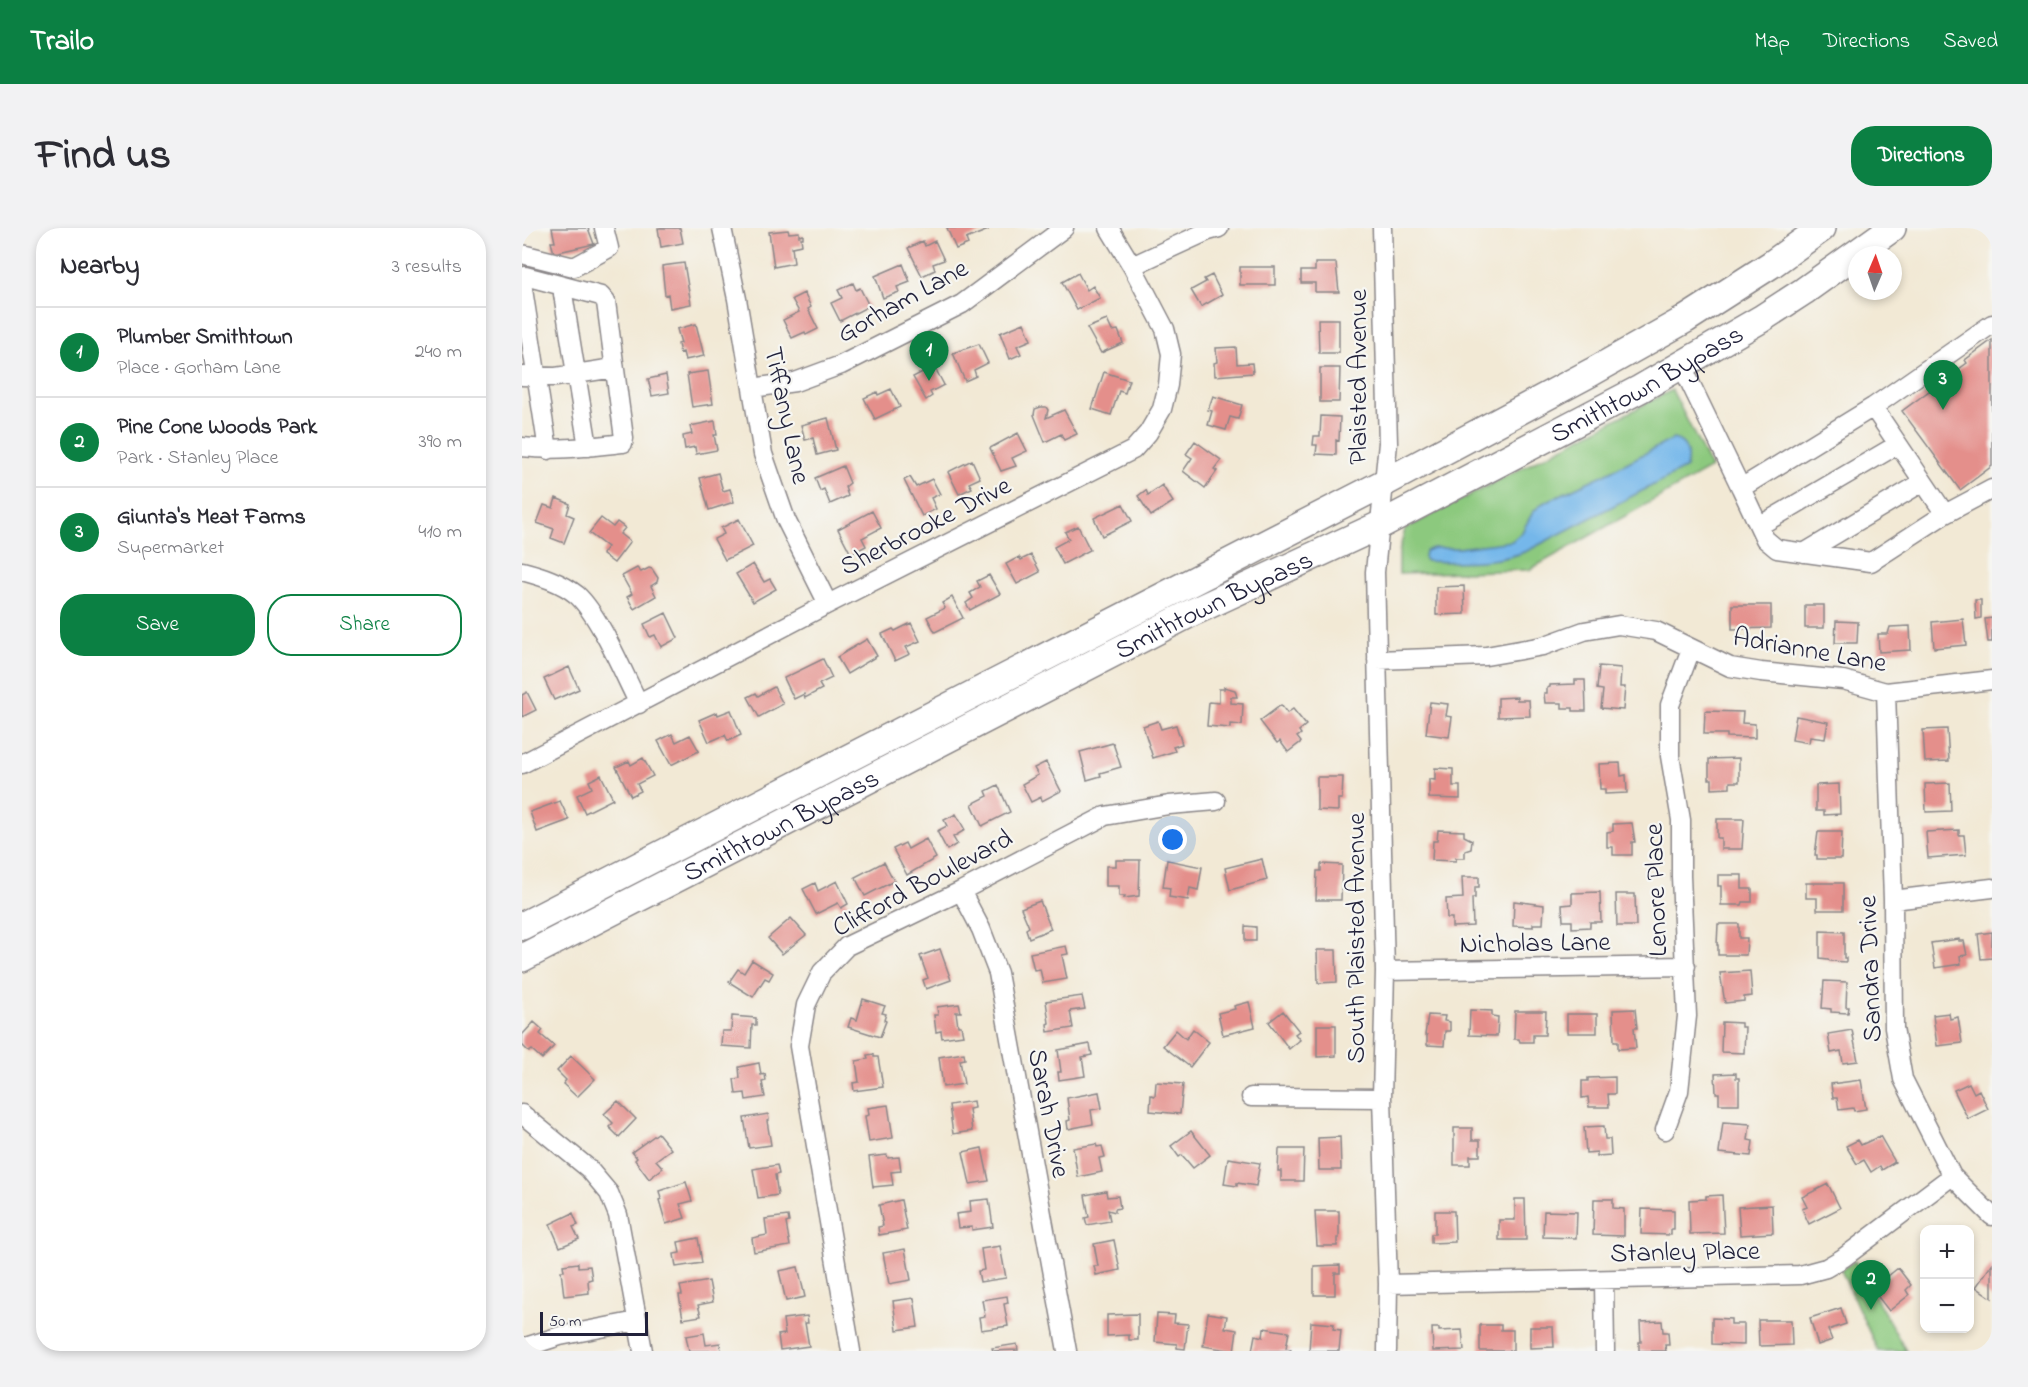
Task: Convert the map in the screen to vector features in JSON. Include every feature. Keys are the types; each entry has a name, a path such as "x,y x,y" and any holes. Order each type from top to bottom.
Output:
{"highway":[{"name":"Smithtown Bypass","path":"522,926 1384,483 1677,324 1729,292 1822,228"},
{"name":"Smithtown Bypass","path":"522,958 1193,612 1380,525 1682,366 1804,291 1892,228"}],"street":[{"path":"522,254 574,267 609,248 604,228"},
{"name":"Tiffany Lane","path":"722,228 737,299 763,454 786,520 828,604"},
{"name":"Gorham Lane","path":"752,388 795,382 841,365 962,304 1064,228"},
{"name":"Sherbrooke Drive","path":"522,764 828,604 1132,450 1148,433 1162,409 1168,385 1171,354 1165,329 1109,228"},
{"path":"1132,266 1219,228"},
{"name":"Plaisted Avenue","path":"1380,525 1388,443 1382,228"},
{"path":"522,447 548,450 588,447 623,442 624,438 606,303 601,296 563,286 523,280 529,377 548,450"},
{"path":"563,286 588,447"},
{"path":"1741,488 1873,407 1992,324"},
{"path":"1682,366 1765,539 1777,549 1871,562 1945,514 1992,489"},
{"path":"529,377 577,374 614,368"},
{"path":"1873,407 1945,514"},
{"path":"1759,526 1897,445"},
{"path":"1804,553 1923,482"},
{"name":"South Plaisted Avenue","path":"1380,525 1375,572 1385,971 1382,1098 1388,1284 1387,1351"},
{"path":"522,571 549,578 577,595 596,620 639,704"},
{"name":"Adrianne Lane","path":"1377,660 1486,656 1543,646 1584,631 1619,625 1656,631 1730,667 1843,680 1886,692 1992,680"},
{"name":"Lenore Place","path":"1665,1130 1679,1091 1687,1016 1681,820 1670,756 1670,705 1691,649"},
{"name":"Sandra Drive","path":"1886,692 1893,900 1894,1028 1903,1079 1952,1176 1992,1216"},
{"name":"Clifford Boulevard","path":"850,1351 799,1046 806,1005 822,972 847,946 961,891 1105,816 1169,805 1216,801"},
{"path":"1893,900 1992,888"},
{"name":"Sarah Drive","path":"961,891 981,929 998,974 1067,1351"},
{"name":"Nicholas Lane","path":"1385,971 1686,966"},
{"path":"1251,1097 1382,1098"},
{"path":"522,1114 588,1168 609,1193 618,1215 643,1351"},
{"name":"Stanley Place","path":"1388,1284 1800,1275 1826,1268 1843,1258 1952,1176"},
{"path":"1604,1280 1605,1351"},
{"path":"522,1348 560,1336 637,1321"}],"green space":[{"path":"1672,390 1711,468 1529,570 1399,574 1399,552 1405,529"},
{"path":"1855,1261 1906,1351 1878,1351 1841,1270"}],"water":[{"path":"1673,439 1682,443 1686,449 1686,468 1529,550 1505,558 1479,561 1426,561 1424,557 1425,551 1433,548 1459,548 1512,541 1522,532 1533,512 1543,503"}],"building":[{"path":"552,228 588,228 594,244 554,253 551,242 555,242"},
{"path":"658,228 680,228 683,243 661,247"},
{"path":"947,228 987,228 988,230 966,239 968,244 956,249"},
{"path":"788,230 789,233 799,232 799,236 803,235 802,245 792,247 794,263 774,267 769,232"},
{"path":"923,241 925,246 935,241 944,260 933,264 935,270 922,276 908,248"},
{"path":"684,263 691,304 670,308 668,294 665,295 662,266"},
{"path":"1315,263 1336,263 1339,292 1315,292 1315,283 1301,283 1301,271 1315,271"},
{"path":"903,264 910,282 897,287 899,292 883,298 875,276"},
{"path":"1240,267 1275,267 1275,285 1240,285"},
{"path":"1078,273 1087,290 1093,286 1100,298 1077,310 1062,282"},
{"path":"1212,275 1222,295 1201,307 1191,290 1206,282 1204,279"},
{"path":"853,283 856,290 860,288 869,306 840,321 831,303 842,298 838,290"},
{"path":"804,293 811,307 808,309 818,329 792,338 783,320 799,312 792,299"},
{"path":"1318,319 1339,319 1339,353 1319,353"},
{"path":"1107,320 1112,331 1118,330 1123,343 1101,353 1087,328"},
{"path":"1024,323 1031,340 1017,346 1021,354 1010,359 1000,333"},
{"path":"696,324 704,356 685,360 683,352 680,353 678,344 681,343 677,329"},
{"path":"1992,340 1992,466 1960,490 1902,411 1967,363 1965,360"},
{"path":"979,344 988,363 974,370 976,376 965,381 953,353"},
{"path":"1236,347 1237,364 1252,363 1253,373 1215,376 1216,348"},
{"path":"934,366 944,385 930,392 932,396 926,400 913,377"},
{"path":"1320,368 1340,368 1339,402 1320,402"},
{"path":"708,371 713,404 692,407 687,374"},
{"path":"1104,372 1129,380 1125,393 1119,391 1111,415 1092,409"},
{"path":"666,375 669,393 652,396 648,379"},
{"path":"891,389 900,407 875,419 864,398"},
{"path":"1213,396 1242,405 1238,419 1230,417 1226,430 1208,425 1212,411 1208,410"},
{"path":"1046,407 1048,410 1046,418 1064,410 1077,434 1064,440 1061,434 1045,442 1034,415 1035,409"},
{"path":"1321,416 1340,417 1336,455 1316,454 1317,445 1313,445 1314,436 1320,436"},
{"path":"828,418 836,450 817,455 813,438 805,440 801,425"},
{"path":"715,421 717,435 714,435 717,450 696,454 695,447 685,449 683,436 692,434 690,426"},
{"path":"1018,433 1027,451 1012,458 1016,466 1001,471 990,448"},
{"path":"1195,441 1221,460 1214,469 1217,471 1205,488 1183,471 1192,458 1186,454"},
{"path":"972,460 980,478 969,483 972,488 959,494 948,472"},
{"path":"843,466 850,483 845,487 848,496 830,504 824,489 820,491 815,478"},
{"path":"718,473 723,491 730,489 734,502 709,510 700,478"},
{"path":"910,477 916,487 932,479 940,494 931,498 936,509 922,516 904,480"},
{"path":"1162,485 1173,502 1151,516 1138,496 1146,490 1148,495"},
{"path":"556,498 570,504 567,514 574,517 564,543 551,538 554,529 537,523 544,505 553,508"},
{"path":"1123,504 1132,521 1102,536 1094,518"},
{"path":"872,511 881,528 862,538 866,546 851,554 838,529"},
{"path":"601,518 613,527 617,522 625,528 620,534 630,542 614,563 602,554 607,547 589,533"},
{"path":"739,519 753,546 725,560 714,539 724,534 721,528"},
{"path":"1078,526 1090,550 1063,564 1054,547 1069,539 1065,532"},
{"path":"1031,555 1040,572 1017,584 1006,564 1019,557 1021,560"},
{"path":"753,564 764,582 770,579 776,589 753,602 736,574"},
{"path":"637,568 641,572 652,569 658,578 657,582 651,586 656,596 634,609 627,597 632,594 622,576"},
{"path":"989,575 1000,594 970,610 966,603 973,598 970,593 980,587 977,581"},
{"path":"1464,586 1465,614 1436,615 1436,587"},
{"path":"952,597 963,618 935,632 927,617 945,608 942,603"},
{"path":"1975,600 1981,600 1981,618 1976,619"},
{"path":"1732,605 1771,605 1771,628 1732,629"},
{"path":"1805,605 1824,605 1824,628 1805,628"},
{"path":"666,613 678,638 661,647 655,635 650,637 644,624"},
{"path":"1992,618 1992,642 1988,642 1985,619"},
{"path":"1963,619 1966,645 1934,648 1932,622"},
{"path":"1836,621 1858,622 1857,643 1835,643"},
{"path":"911,623 920,641 906,647 910,654 895,661 882,634 893,629 895,631"},
{"path":"1910,626 1911,650 1879,652 1878,634 1888,634 1890,627"},
{"path":"867,639 877,656 847,674 837,657"},
{"path":"823,659 832,678 819,684 822,689 805,698 804,694 794,699 784,678"},
{"path":"1599,666 1621,668 1620,687 1625,687 1623,710 1601,708 1603,690 1597,689"},
{"path":"569,667 579,689 554,700 544,679"},
{"path":"1575,680 1585,680 1586,711 1562,708 1562,703 1545,703 1544,693 1547,693 1550,685 1575,684"},
{"path":"774,687 783,704 759,717 748,697 756,693 758,696"},
{"path":"1224,687 1235,690 1237,697 1231,697 1231,703 1243,704 1242,725 1230,724 1230,728 1207,726 1209,702 1219,703 1219,689 1224,689"},
{"path":"527,692 536,710 522,717 522,695"},
{"path":"1517,697 1517,700 1529,700 1530,716 1498,717 1498,698"},
{"path":"1430,702 1448,704 1446,716 1452,717 1449,737 1426,734"},
{"path":"1281,705 1287,713 1293,709 1306,725 1299,731 1301,734 1297,737 1301,742 1288,752 1280,741 1277,743 1260,721"},
{"path":"731,710 741,735 728,741 725,735 709,742 699,720 717,712 718,715"},
{"path":"1705,711 1743,712 1742,723 1755,724 1755,738 1704,734"},
{"path":"1796,716 1828,722 1825,739 1810,737 1809,743 1792,740"},
{"path":"1158,721 1161,729 1176,725 1182,744 1173,747 1175,751 1153,758 1143,726"},
{"path":"1947,729 1949,761 1925,762 1923,730"},
{"path":"672,734 676,742 690,735 699,751 671,765 658,741"},
{"path":"1113,743 1121,767 1100,773 1101,776 1087,780 1080,752"},
{"path":"643,758 653,776 637,784 641,791 631,796 616,767 629,761 631,765"},
{"path":"1739,758 1739,782 1730,782 1730,788 1712,789 1712,779 1709,779 1709,759"},
{"path":"1046,762 1061,791 1042,801 1041,797 1031,802 1022,784 1038,775 1034,768"},
{"path":"1620,763 1621,776 1626,775 1627,793 1605,794 1605,789 1600,789 1599,764"},
{"path":"1435,768 1453,769 1453,786 1460,786 1460,799 1429,798 1429,779 1435,780"},
{"path":"601,775 613,799 585,813 577,795 592,788 589,781"},
{"path":"1317,777 1343,777 1342,799 1338,799 1338,811 1317,810"},
{"path":"1950,783 1951,811 1926,812 1925,784"},
{"path":"1839,784 1840,814 1824,815 1824,811 1816,811 1816,785"},
{"path":"998,785 1010,812 982,826 972,804 988,796 986,791"},
{"path":"560,801 569,820 537,832 530,812"},
{"path":"956,814 965,830 953,837 957,844 947,850 937,831 947,826 944,820"},
{"path":"1717,819 1744,819 1742,849 1721,849 1721,838 1717,838"},
{"path":"1632,823 1635,842 1632,842 1632,855 1613,855 1613,847 1607,847 1607,832 1613,831 1613,824"},
{"path":"1438,830 1464,831 1464,836 1472,840 1471,849 1465,851 1465,858 1456,858 1456,861 1432,860 1433,841 1437,841"},
{"path":"1959,830 1959,835 1964,835 1966,855 1928,858 1926,832"},
{"path":"1818,832 1842,832 1841,859 1817,859 1815,855"},
{"path":"926,839 936,858 907,875 893,849 905,843 908,849"},
{"path":"1262,859 1267,880 1230,890 1225,868"},
{"path":"1116,860 1140,860 1139,896 1124,898 1125,896 1119,896 1119,886 1106,886 1106,866 1116,866"},
{"path":"1167,860 1202,867 1198,890 1190,888 1188,900 1169,897 1170,888 1163,887"},
{"path":"884,862 894,881 865,896 855,877"},
{"path":"1321,864 1342,865 1341,900 1316,900 1317,871 1321,871"},
{"path":"1718,875 1742,875 1742,889 1752,889 1752,902 1743,902 1742,905 1721,905 1721,886 1718,886"},
{"path":"1462,877 1479,877 1479,887 1475,887 1475,898 1472,898 1473,926 1452,927 1452,918 1447,918 1446,899 1463,898"},
{"path":"837,881 848,904 841,908 838,903 816,914 803,889 815,883 818,891"},
{"path":"1806,883 1843,883 1843,910 1817,910 1817,898 1806,898"},
{"path":"1600,892 1601,922 1590,922 1590,927 1572,928 1572,921 1563,921 1562,905 1572,904 1572,893"},
{"path":"1616,894 1635,894 1636,926 1617,926"},
{"path":"1040,901 1051,929 1029,938 1026,929 1029,927 1021,908"},
{"path":"1514,901 1544,905 1543,924 1533,924 1533,927 1513,926"},
{"path":"791,918 806,935 782,954 768,938"},
{"path":"1718,924 1739,924 1739,938 1747,938 1746,955 1718,955"},
{"path":"1245,926 1256,927 1256,941 1245,941"},
{"path":"1820,931 1844,932 1846,962 1820,958"},
{"path":"1992,932 1992,958 1981,959 1978,934"},
{"path":"1959,939 1959,941 1964,941 1967,955 1960,956 1961,964 1935,968 1931,943"},
{"path":"1066,946 1068,954 1062,955 1067,979 1043,983 1040,969 1034,970 1030,953"},
{"path":"940,949 951,980 926,989 923,980 928,978 920,956"},
{"path":"1317,950 1336,950 1337,982 1318,983"},
{"path":"752,960 773,973 769,980 765,978 753,997 729,982 738,969 744,973"},
{"path":"1750,971 1752,996 1744,997 1744,1001 1725,1003 1720,973"},
{"path":"1824,981 1847,982 1846,1007 1849,1007 1848,1013 1831,1012 1831,1009 1822,1008"},
{"path":"1082,996 1085,1009 1070,1011 1073,1028 1048,1032 1046,1001"},
{"path":"863,999 885,1006 882,1013 886,1014 884,1020 886,1021 880,1037 848,1027 851,1018 857,1020"},
{"path":"1249,1002 1255,1027 1223,1035 1218,1013 1235,1009 1234,1006"},
{"path":"959,1004 961,1012 956,1012 958,1026 961,1026 963,1035 942,1038 941,1031 936,1032 934,1015 938,1015 937,1007"},
{"path":"1635,1009 1636,1048 1618,1049 1618,1041 1614,1041 1613,1010"},
{"path":"1470,1010 1492,1011 1492,1016 1498,1017 1497,1036 1469,1035"},
{"path":"1283,1011 1299,1031 1295,1034 1300,1040 1289,1049 1269,1022"},
{"path":"1515,1011 1546,1011 1545,1035 1533,1035 1533,1042 1520,1042 1519,1039 1514,1039"},
{"path":"1949,1013 1950,1019 1958,1017 1962,1043 1937,1046 1933,1015"},
{"path":"1567,1014 1597,1014 1597,1033 1567,1033"},
{"path":"1428,1015 1445,1016 1444,1021 1450,1022 1450,1031 1445,1031 1444,1046 1427,1045 1427,1035 1425,1035"},
{"path":"732,1016 756,1018 756,1025 752,1025 751,1048 721,1046 722,1031 731,1031"},
{"path":"534,1022 543,1030 540,1034 554,1046 542,1059 522,1045 522,1035"},
{"path":"1722,1022 1741,1023 1741,1027 1745,1027 1744,1053 1721,1052"},
{"path":"1317,1025 1336,1025 1336,1056 1317,1057"},
{"path":"1193,1029 1209,1042 1190,1067 1163,1046 1176,1030 1186,1039"},
{"path":"1852,1030 1858,1061 1843,1063 1841,1051 1831,1053 1828,1034"},
{"path":"1090,1044 1092,1055 1082,1057 1085,1076 1059,1080 1058,1072 1061,1072 1058,1050"},
{"path":"964,1053 965,1059 960,1060 964,1084 943,1087 939,1057"},
{"path":"874,1054 874,1057 878,1057 883,1087 854,1091 853,1083 859,1082 856,1061 868,1059 867,1055"},
{"path":"571,1056 595,1079 577,1097 563,1084 566,1080 557,1071"},
{"path":"759,1063 761,1075 765,1074 766,1081 762,1082 765,1097 746,1100 745,1093 736,1094 734,1079 740,1078 739,1067"},
{"path":"1736,1073 1736,1078 1739,1078 1739,1104 1719,1104 1715,1074"},
{"path":"1615,1077 1615,1094 1608,1094 1609,1107 1589,1107 1588,1097 1582,1098 1582,1081 1588,1081 1588,1078"},
{"path":"1861,1080 1866,1109 1839,1110 1837,1098 1833,1098 1831,1084"},
{"path":"1156,1082 1183,1084 1180,1114 1150,1111 1151,1095 1155,1096"},
{"path":"1969,1083 1974,1093 1979,1090 1988,1109 1968,1119 1954,1090"},
{"path":"1099,1092 1102,1108 1091,1110 1093,1124 1068,1129 1067,1121 1070,1120 1067,1098"},
{"path":"618,1101 636,1119 619,1137 609,1127 613,1123 604,1114"},
{"path":"973,1101 974,1108 969,1109 972,1131 953,1134 949,1105"},
{"path":"888,1105 893,1138 869,1142 865,1116 869,1115 868,1108"},
{"path":"768,1114 771,1145 749,1148 744,1118"},
{"path":"1723,1122 1750,1124 1748,1140 1753,1141 1751,1156 1719,1153"},
{"path":"1604,1126 1605,1139 1610,1139 1611,1155 1597,1156 1597,1152 1586,1153 1584,1127"},
{"path":"1454,1128 1472,1128 1472,1140 1480,1140 1480,1156 1470,1156 1470,1165 1454,1165"},
{"path":"1191,1131 1210,1155 1193,1168 1182,1155 1179,1157 1171,1146"},
{"path":"658,1133 671,1149 656,1160 663,1168 649,1179 632,1152"},
{"path":"1880,1136 1895,1162 1882,1170 1880,1166 1871,1172 1864,1160 1857,1164 1846,1146 1858,1140 1861,1145"},
{"path":"1340,1137 1341,1170 1319,1170 1318,1138"},
{"path":"1096,1144 1097,1147 1102,1146 1105,1157 1099,1158 1102,1172 1078,1177 1073,1148"},
{"path":"982,1148 989,1181 970,1184 963,1152"},
{"path":"1279,1149 1304,1149 1303,1181 1281,1181 1281,1171 1278,1171"},
{"path":"887,1155 888,1158 899,1157 901,1171 891,1172 893,1185 873,1187 869,1157"},
{"path":"1228,1158 1260,1163 1256,1186 1237,1183 1237,1186 1224,1184"},
{"path":"777,1165 779,1174 775,1175 778,1195 758,1198 753,1169"},
{"path":"686,1182 692,1201 680,1204 685,1218 666,1224 659,1200 661,1199 659,1191"},
{"path":"1828,1184 1840,1208 1809,1224 1802,1209 1807,1207 1802,1197"},
{"path":"1106,1191 1107,1197 1118,1196 1120,1208 1115,1209 1115,1212 1108,1210 1110,1221 1087,1225 1085,1218 1089,1217 1085,1195"},
{"path":"1722,1195 1724,1233 1690,1234 1689,1200"},
{"path":"989,1199 993,1227 972,1230 972,1227 958,1228 956,1214 971,1212 970,1201"},
{"path":"1515,1199 1525,1199 1526,1240 1499,1240 1499,1220 1515,1220"},
{"path":"1594,1199 1613,1199 1613,1208 1624,1209 1624,1236 1593,1235"},
{"path":"901,1200 907,1230 879,1235 878,1227 883,1226 879,1205"},
{"path":"1772,1205 1773,1233 1740,1235 1738,1207"},
{"path":"1642,1209 1674,1210 1674,1229 1671,1229 1671,1235 1641,1234"},
{"path":"1315,1211 1339,1211 1337,1246 1317,1246"},
{"path":"1435,1211 1454,1211 1455,1242 1431,1243 1431,1234 1435,1234"},
{"path":"1544,1211 1577,1212 1576,1238 1543,1237"},
{"path":"573,1213 578,1225 573,1227 579,1239 560,1247 550,1224"},
{"path":"788,1216 789,1222 786,1223 790,1246 754,1252 752,1238 767,1235 765,1219"},
{"path":"698,1238 702,1263 676,1267 674,1254 680,1253 678,1242"},
{"path":"1114,1240 1120,1270 1096,1275 1094,1266 1098,1266 1094,1244"},
{"path":"1000,1246 1006,1278 980,1282 978,1271 984,1270 981,1249"},
{"path":"905,1249 911,1280 889,1284 883,1253"},
{"path":"578,1263 578,1267 590,1266 592,1279 588,1280 589,1293 564,1296 561,1271 564,1271 563,1265"},
{"path":"1992,1264 1992,1298 1976,1287"},
{"path":"1340,1265 1340,1273 1335,1273 1335,1295 1314,1295 1314,1266"},
{"path":"798,1267 805,1297 786,1301 779,1271"},
{"path":"1898,1268 1911,1285 1906,1290 1909,1295 1889,1311 1872,1289"},
{"path":"709,1281 713,1302 698,1305 701,1316 683,1319 679,1295 682,1295 680,1286"},
{"path":"1007,1296 1008,1303 1004,1304 1008,1326 981,1330 979,1317 985,1316 982,1300"},
{"path":"914,1298 918,1327 897,1330 893,1301"},
{"path":"1841,1308 1846,1324 1828,1330 1832,1340 1818,1345 1810,1318"},
{"path":"1208,1313 1227,1316 1225,1328 1237,1330 1234,1351 1203,1346"},
{"path":"1138,1314 1138,1340 1129,1340 1129,1335 1107,1336 1107,1315"},
{"path":"1157,1314 1175,1315 1174,1323 1188,1324 1185,1349 1177,1348 1177,1344 1155,1342"},
{"path":"807,1316 808,1323 805,1323 809,1346 780,1350 778,1335 785,1334 783,1319"},
{"path":"1712,1318 1731,1319 1731,1324 1744,1324 1744,1345 1712,1344"},
{"path":"1758,1320 1791,1320 1792,1345 1759,1346"},
{"path":"1662,1321 1663,1332 1668,1332 1669,1345 1665,1345 1666,1351 1639,1351 1640,1322"},
{"path":"1311,1322 1334,1324 1333,1329 1341,1330 1339,1351 1309,1351"},
{"path":"1480,1325 1501,1325 1501,1330 1513,1330 1513,1351 1480,1351"},
{"path":"1530,1327 1553,1327 1554,1347 1530,1348"},
{"path":"1264,1328 1289,1332 1286,1348 1291,1349 1290,1351 1252,1351 1255,1335 1263,1337"},
{"path":"1432,1328 1439,1328 1439,1331 1462,1330 1464,1350 1433,1351"},
{"path":"704,1333 706,1345 720,1343 721,1351 689,1351 686,1336"},
{"path":"1017,1344 1018,1350 993,1351 992,1348"}],"place":[{"name":"Plumber Smithtown","path":"929,381"},
{"name":"Giunta's Meat Farms","path":"1943,410"},
{"name":"Pine Cone Woods Park","path":"1871,1310"}]}
